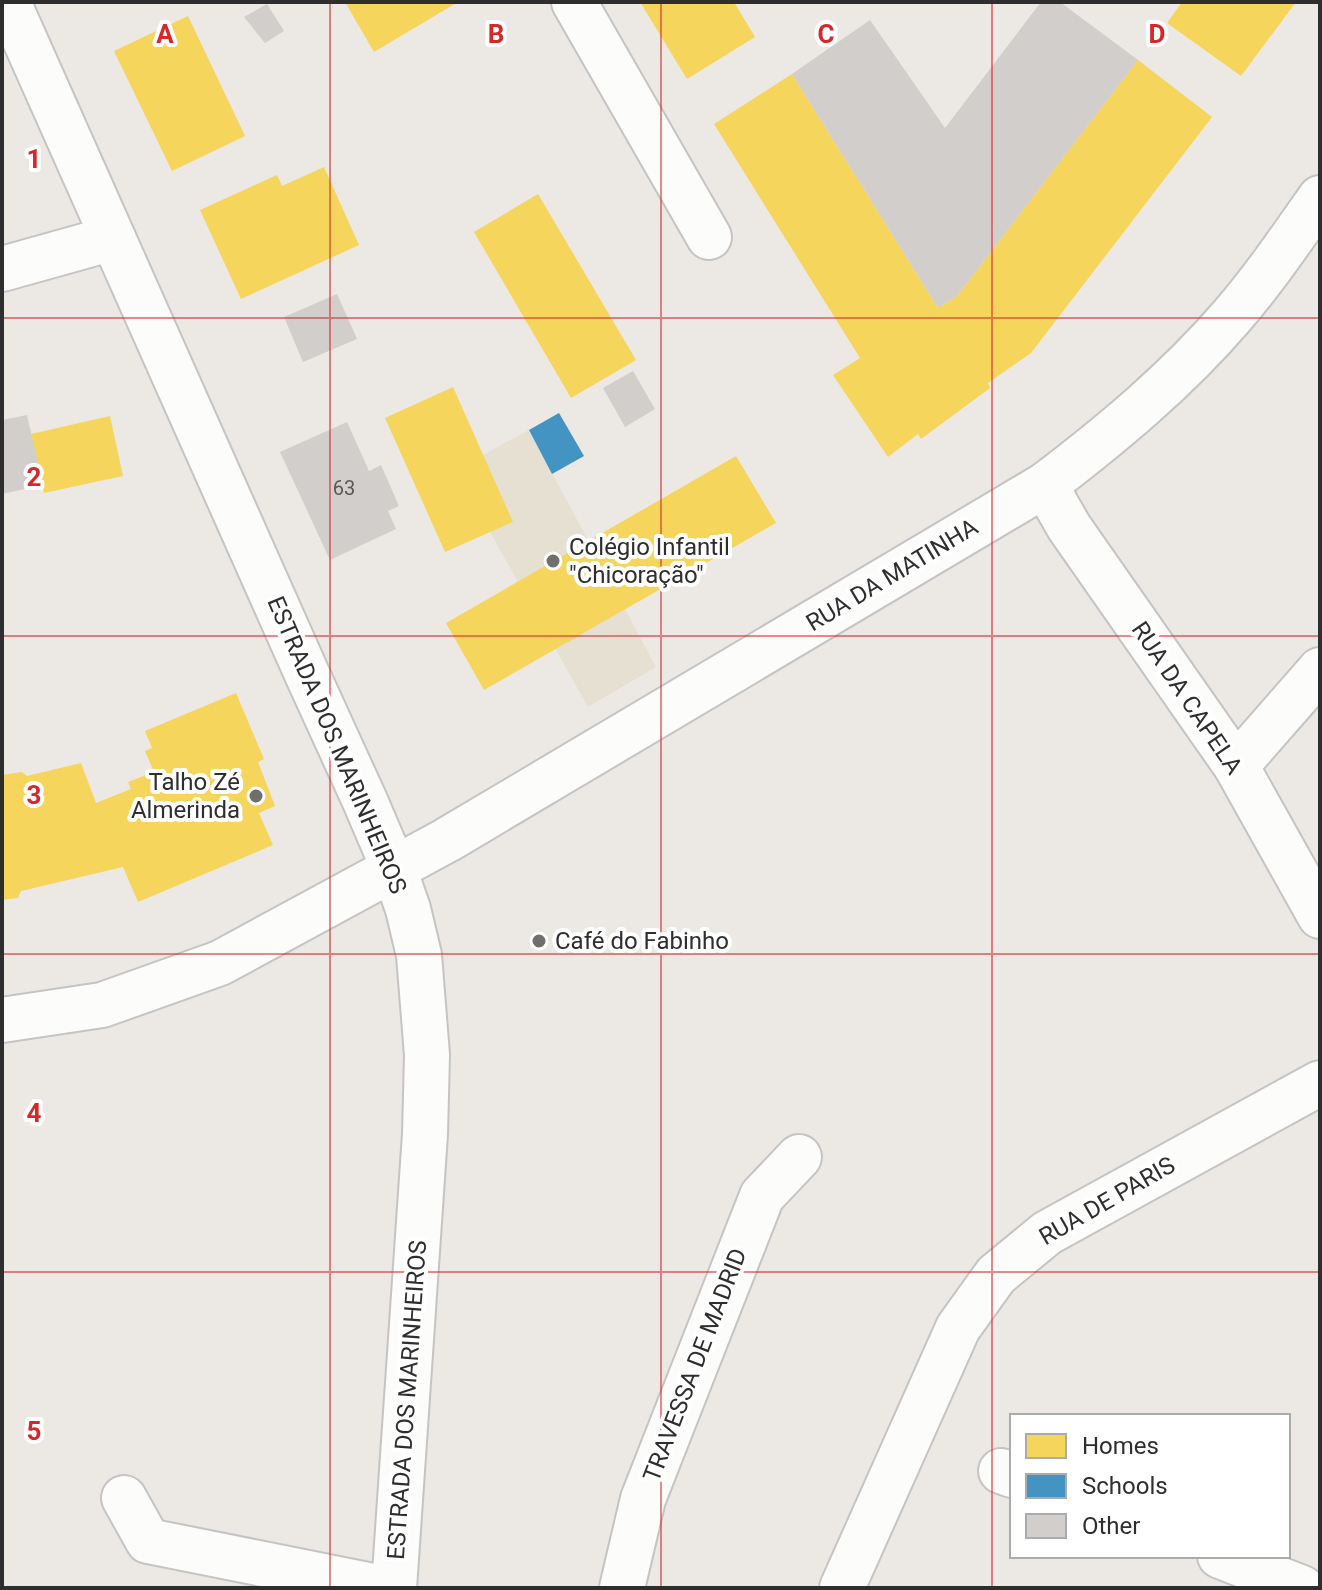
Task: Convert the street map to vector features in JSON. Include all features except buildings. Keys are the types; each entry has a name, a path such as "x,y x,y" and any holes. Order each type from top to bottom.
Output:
{"street":[{"name":"ESTRADA DOS MARINHEIROS","path":"8,2 365,801 408,909 419,955 427,1055 424,1164 394,1588"},
{"path":"574,2 709,237"},
{"name":"RUA DA MATINHA","path":"2,1020 102,1005 220,963 447,840 1045,485 1107,438 1176,375 1220,329 1275,261 1320,198"},
{"path":"2,269 113,238"},
{"name":"RUA DA CAPELA","path":"1045,485 1069,527 1236,766 1320,916"},
{"path":"1236,766 1320,670"},
{"name":"RUA DE PARIS","path":"842,1588 958,1328 996,1275 1047,1233 1320,1083"},
{"name":"TRAVESSA DE MADRID","path":"622,1588 643,1499 762,1196 799,1157"},
{"path":"124,1498 148,1541 383,1588"},
{"path":"1225,1558 1302,1588"}],"shaded area":[{"name":"Colégio Infantil \"Chicoração\"","path":"529,430 656,667 588,707 490,532 483,455"}],"place":[{"name":"Colégio Infantil \"Chicoração\"","path":"553,561"},
{"name":"Talho Zé Almerinda","path":"256,796"},
{"name":"Café do Fabinho","path":"539,941"}]}
